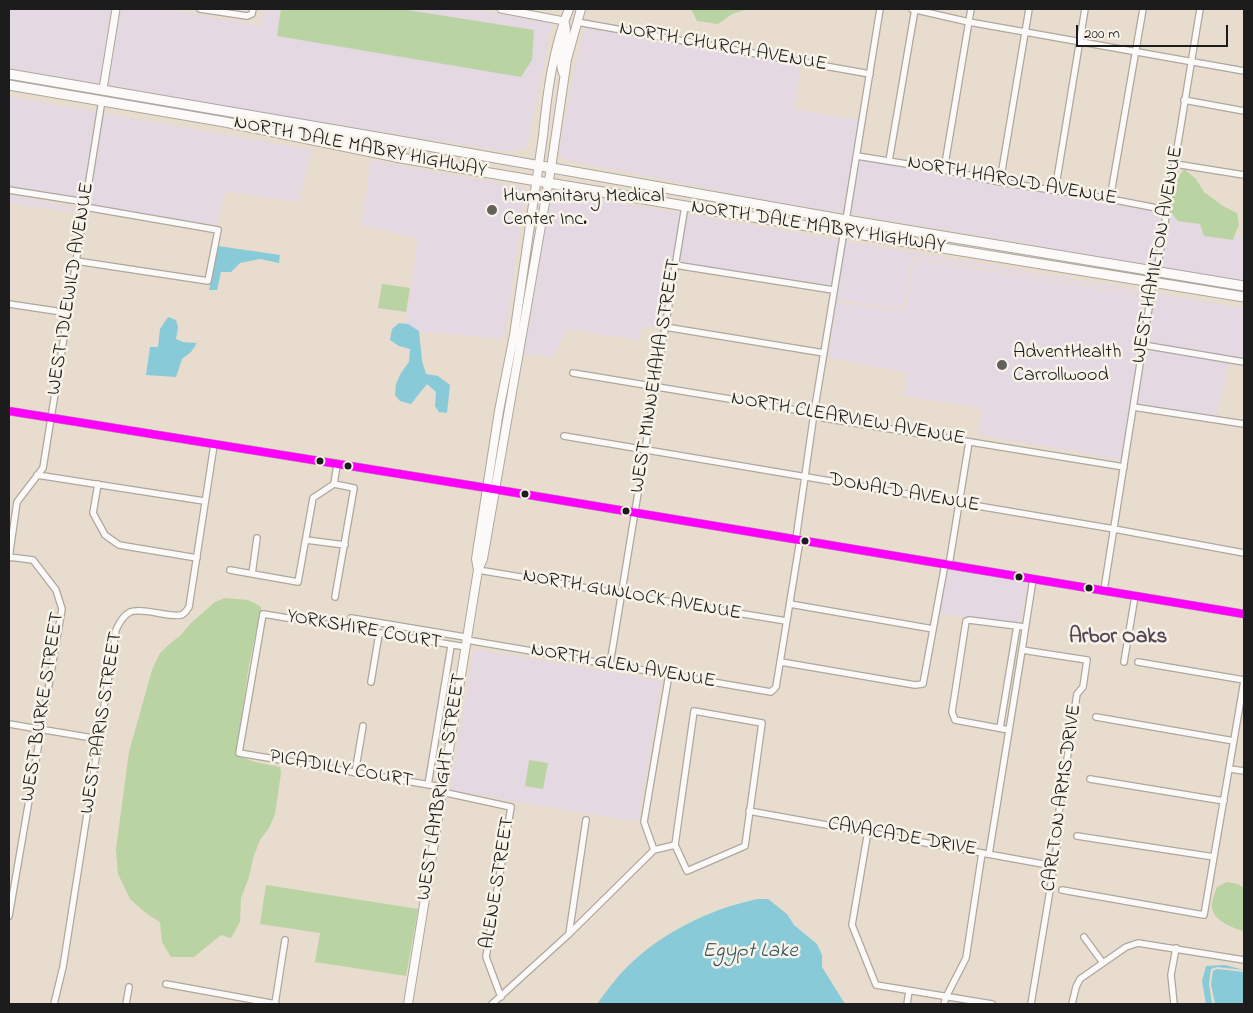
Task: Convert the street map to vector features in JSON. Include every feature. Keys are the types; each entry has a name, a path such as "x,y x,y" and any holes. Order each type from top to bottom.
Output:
{"main road":[{"path":"564,77 561,62 567,29 564,21 569,9"},
{"path":"575,9 577,22"},
{"path":"564,77 581,9"},
{"name":"WEST LAMBRIGHT STREET","path":"408,1004 467,644 478,570 476,558 514,335 548,96 564,21"},
{"name":"NORTH DALE MABRY HIGHWAY","path":"9,74 846,220 1244,286"},
{"name":"WEST LAMBRIGHT STREET","path":"478,570 484,559 551,168 564,77"},
{"path":"9,78 29,81 44,80"},
{"name":"NORTH DALE MABRY HIGHWAY","path":"9,85 225,122 401,158 1244,297"},
{"path":"43,91 61,88 95,93 103,89"},
{"path":"102,100 110,96 131,94"},
{"path":"176,113 190,111 199,106"},
{"path":"225,122 235,117 249,115"},
{"path":"279,133 299,130 350,139 362,135"},
{"path":"362,150 370,143 394,140"},
{"path":"744,215 756,212 830,224 840,224 846,220"},
{"path":"844,231 851,228 859,228 916,237 936,235"},
{"path":"926,245 939,241 1012,254 1027,250"},
{"path":"1042,264 1052,259 1077,264 1084,260"}],"street":[{"path":"103,89 116,9"},
{"path":"200,9 247,16 252,12"},
{"path":"501,9 564,21"},
{"path":"846,220 880,9"},
{"path":"889,161 914,9 969,22 1244,71"},
{"path":"944,170 971,9"},
{"path":"1000,182 1029,9"},
{"path":"1055,191 1085,9"},
{"path":"1110,199 1143,9"},
{"name":"WEST HAMILTON AVENUE","path":"1104,590 1153,282 1157,272 1200,9"},
{"name":"NORTH CHURCH AVENUE","path":"577,22 870,74"},
{"name":"WEST IDLEWILD AVENUE","path":"9,558 17,502 42,468 102,100"},
{"path":"1184,100 1244,111"},
{"name":"NORTH HAROLD AVENUE","path":"857,156 1167,210"},
{"path":"1175,164 1244,175"},
{"path":"9,190 218,230 208,281 76,261"},
{"name":"WEST MINNEHAHA STREET","path":"610,664 686,206"},
{"path":"844,231 814,413 781,662 915,685 923,684 959,504 969,442"},
{"path":"675,265 833,290"},
{"path":"9,304 68,313"},
{"path":"665,328 824,353"},
{"path":"1143,345 1244,362"},
{"name":"NORTH CLEARVIEW AVENUE","path":"573,372 814,413 823,418 1124,467"},
{"path":"1133,407 1244,424"},
{"path":"9,412 487,488 1244,614"},
{"name":"DONALD AVENUE","path":"564,436 959,504 1114,528 1244,553"},
{"name":"WEST PARIS STREET","path":"54,1004 63,967 116,630 122,618 132,611 179,616 184,614 189,607 214,445"},
{"path":"334,484 337,465"},
{"path":"37,475 204,501"},
{"path":"98,484 92,513 105,535 119,545 196,558"},
{"path":"230,570 298,582 313,498 334,484 354,488 336,597"},
{"path":"252,574 257,538"},
{"path":"306,540 345,545"},
{"name":"WEST BURKE STREET","path":"9,558 32,560 56,590 62,609 9,916"},
{"name":"NORTH GUNLOCK AVENUE","path":"478,570 786,621"},
{"path":"989,854 1033,578"},
{"path":"1124,662 1135,596"},
{"path":"790,604 933,629"},
{"name":"YORKSHIRE COURT","path":"239,753 263,614 451,646 467,644"},
{"path":"351,618 465,637 467,644"},
{"path":"1009,730 955,720 952,717 966,621 1026,627"},
{"path":"1000,728 1017,626"},
{"path":"370,682 379,634"},
{"name":"NORTH GLEN AVENUE","path":"467,644 610,664 771,692 776,687 781,662"},
{"path":"428,785 451,646"},
{"name":"CARLTON ARMS DRIVE","path":"1022,650 1087,660 1083,687 1077,694 1055,838 1057,844 1054,866 1030,1004"},
{"path":"1062,890 1204,915 1244,680 1138,662"},
{"path":"654,850 644,822 669,674"},
{"path":"694,711 762,723 749,811 745,846 687,871 675,845 694,711"},
{"path":"1096,717 1234,741"},
{"path":"9,724 99,739"},
{"path":"355,773 363,726"},
{"name":"PICADILLY COURT","path":"239,753 428,785 442,790"},
{"path":"1230,769 1244,771"},
{"path":"1090,779 1224,801"},
{"name":"ALENE STREET","path":"442,790 511,807 486,957 500,996"},
{"name":"CAVACADE DRIVE","path":"749,811 1054,866"},
{"path":"569,934 586,820"},
{"path":"868,831 852,924 876,985 972,1003 992,1004"},
{"path":"1077,836 1214,857"},
{"path":"492,1004 569,934 654,850 675,845"},
{"path":"944,1004 966,958 982,853"},
{"path":"1084,937 1104,963"},
{"path":"166,984 275,1004 285,940"},
{"path":"1072,1004 1080,979 1126,947 1138,943 1244,960"},
{"path":"1173,1004 1171,975 1176,948"},
{"path":"126,1004 129,987"},
{"path":"907,1004 909,991"}],"shaded area":[{"path":"9,9 113,9 101,86 9,71"},
{"path":"119,9 166,9 261,26 265,9 281,9 277,36 533,30 401,9 472,9 553,22 527,148 507,152 107,87"},
{"path":"585,26 801,64 794,109 860,120 844,213 745,196 563,158 559,152 574,70"},
{"path":"9,96 97,112 82,204 9,190"},
{"path":"103,113 312,150 299,202 226,191 216,227 88,205"},
{"path":"860,159 997,184 1110,201 1164,212 1155,266 850,214"},
{"path":"371,160 526,188 505,333 499,339 419,331 406,324 418,238 361,225"},
{"path":"550,191 681,213 662,329 643,326 639,340 568,329 552,357 522,354 533,304"},
{"path":"9,195 81,209 81,213 9,203"},
{"path":"1170,211 1178,221 1200,224 1233,240 1235,236 1244,236 1244,281 1161,267"},
{"path":"687,214 839,240 831,287 678,263"},
{"path":"845,241 1148,292 1148,296 914,257 912,259 903,309 835,300"},
{"name":"AdventHealth Carrollwood","path":"914,259 1146,297 1122,460 978,434 982,409 904,395 906,372 829,358 835,302 905,311"},
{"path":"1154,293 1244,308 1244,359 1146,343"},
{"path":"1146,348 1244,366 1228,364 1217,417 1137,404"},
{"path":"947,568 1028,582 1020,623 939,614"},
{"path":"474,649 662,681 638,822 450,790"}],"green space":[{"path":"281,9 401,9 534,30 532,60 521,77 277,36"},
{"path":"691,9 748,9 732,14 718,24 697,21"},
{"path":"1184,169 1196,179 1204,192 1223,206 1237,213 1239,224 1233,240 1204,236 1200,224 1178,221 1170,211 1176,181"},
{"path":"382,284 410,288 406,312 378,308"},
{"path":"225,598 248,600 260,606 262,611 260,611 249,665 236,755 255,762 280,767 281,773 275,814 269,828 260,840 253,858 249,877 241,898 240,922 231,938 221,935 194,957 171,957 162,942 160,922 147,914 130,899 118,874 116,849 129,752 152,670 160,653 215,602"},
{"path":"529,760 548,763 543,789 525,786"},
{"path":"1227,882 1238,884 1244,888 1244,931 1225,923 1213,913 1212,903 1217,887"},
{"path":"266,885 418,909 406,976 315,962 320,933 260,924"}],"water":[{"path":"218,246 280,255 279,263 260,259 240,263 231,272 221,272 217,290 209,290"},
{"path":"168,317 176,320 178,327 176,339 183,342 197,343 191,352 182,359 176,377 146,375 150,347 158,347 160,329"},
{"path":"399,323 408,324 419,331 422,361 426,374 438,376 450,385 447,413 439,412 435,406 436,392 427,384 411,404 400,401 395,395 396,384 409,362 410,349 399,346 390,340 392,329"},
{"name":"Egypt Lake","path":"758,899 768,899 787,914 794,925 817,944 822,955 822,967 845,1004 597,1004 626,968 670,933 722,909"},
{"path":"1225,965 1244,970 1217,967 1211,969 1209,984 1212,1004 1206,1004 1202,981 1206,966"},
{"path":"1217,969 1244,972 1244,1004 1215,1004 1211,984 1213,971"}],"transit line":[{"path":"9,411 487,488 1244,614"}],"place":[{"name":"Humanitary Medical Center Inc.","path":"492,210"},
{"name":"AdventHealth Carrollwood","path":"1002,365"}],"district":[{"name":"Arbor Oaks","path":"1118,639"}]}
